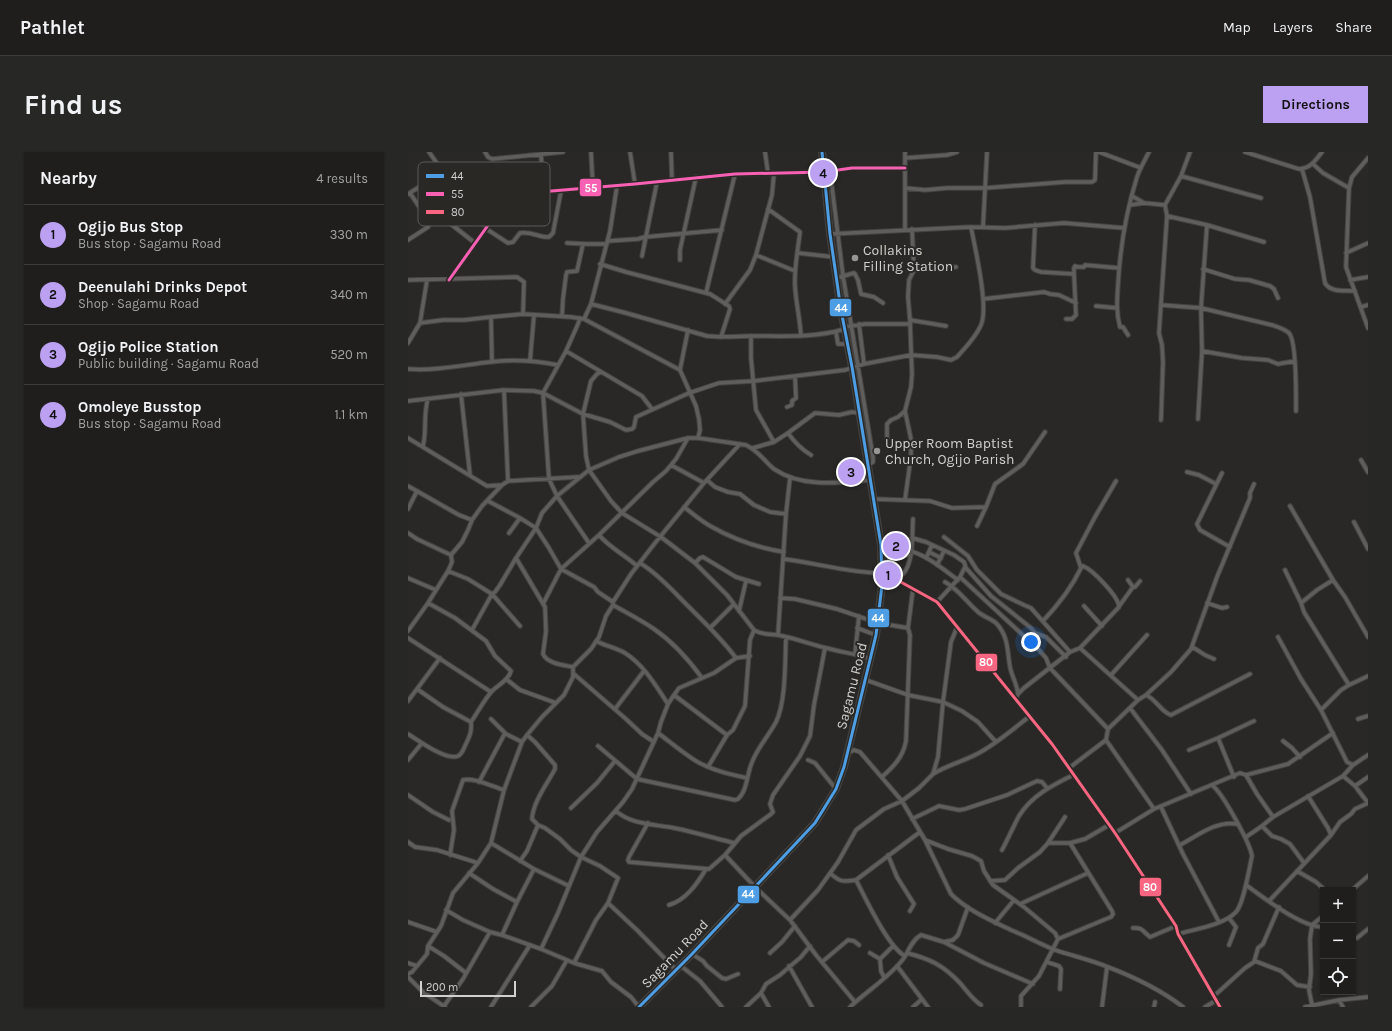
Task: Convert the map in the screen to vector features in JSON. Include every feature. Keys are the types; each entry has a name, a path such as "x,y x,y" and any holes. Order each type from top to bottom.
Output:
{"highway":[{"name":"Sagamu Road","path":"639,1007 692,954 815,823 836,789 848,753 871,660 881,599 881,545 859,413 855,366 848,344 830,234 822,152"}],"street":[{"path":"429,152 436,162"},
{"path":"485,152 488,157 492,159 525,153 541,154 563,152"},
{"path":"591,152 593,188"},
{"path":"630,152 635,184"},
{"path":"671,152 672,180"},
{"path":"765,152 768,173"},
{"path":"905,152 905,230"},
{"path":"905,158 947,155 957,152"},
{"path":"983,227 987,152"},
{"path":"905,188 925,190 947,188 985,188 1057,182 1092,182 1095,180 1098,152 1141,168"},
{"path":"1128,335 1123,327 1120,327 1117,308 1119,268 1124,228 1132,196 1141,168 1149,152"},
{"path":"1161,420 1163,362 1160,333 1167,216 1165,205 1181,176 1190,152"},
{"path":"1245,152 1299,169 1313,164 1322,152"},
{"path":"541,154 542,162"},
{"path":"1368,158 1352,177 1349,188 1346,253 1346,267 1368,328"},
{"path":"1313,164 1323,173 1349,188"},
{"path":"550,191 618,186 735,174 824,172 852,168 905,168"},
{"path":"1302,169 1310,197 1325,283 1330,289 1355,291"},
{"path":"830,171 852,326 855,366 873,457 873,462 868,465"},
{"path":"725,304 750,270 756,255 772,195 774,173"},
{"path":"706,293 735,174"},
{"path":"1181,176 1261,198"},
{"path":"680,260 680,250 696,177"},
{"path":"642,256 657,182"},
{"path":"584,319 591,304 600,264 607,242 618,186"},
{"path":"418,188 409,194 418,206"},
{"path":"449,280 485,228 508,243 513,242 520,233 526,232 545,238 549,237 553,232 561,191"},
{"path":"1132,196 1144,202 1165,205"},
{"path":"1130,205 1144,202"},
{"path":"768,209 800,232 795,271 796,296 801,336"},
{"path":"1167,216 1206,225 1264,242"},
{"path":"830,234 912,229 971,227 1005,228 1064,223 1124,228"},
{"path":"1035,225 1034,270 1041,272 1074,274"},
{"path":"1198,419 1202,351 1201,308 1206,225"},
{"path":"408,240 428,226"},
{"path":"453,226 474,243"},
{"path":"408,401 504,390 534,391 543,393 583,414 610,422 629,430 634,427 636,417 689,393 719,383 754,381 845,370 855,366 911,355 937,357 951,360 957,357 981,324 983,318 983,299 971,227"},
{"path":"905,500 911,451 911,439 905,419 905,411 911,387 908,297 909,280 914,270 912,229"},
{"path":"567,243 583,244 607,242 722,230"},
{"path":"1346,253 1368,243"},
{"path":"562,316 566,275 567,272 577,271 583,244"},
{"path":"798,253 834,257"},
{"path":"756,255 795,271"},
{"path":"600,264 706,293 729,306 730,312 720,337"},
{"path":"1066,319 1075,318 1076,315 1075,266 1084,267 1085,265 1119,268"},
{"path":"914,270 956,267"},
{"path":"1203,269 1235,279 1249,280 1270,286 1274,289 1278,298"},
{"path":"837,278 856,274 862,294 874,297 882,303"},
{"path":"408,280 517,277 524,282 523,314"},
{"path":"1350,280 1368,277"},
{"path":"408,343 420,323 427,280"},
{"path":"983,299 1044,292 1059,295 1076,303"},
{"path":"591,304 707,336 720,337 801,336 836,332 860,324 910,322 946,326"},
{"path":"1161,305 1201,308 1272,325 1289,333 1294,345 1296,411"},
{"path":"1361,307 1368,305"},
{"path":"1096,306 1117,308"},
{"path":"420,323 523,314 541,314 580,318 680,370"},
{"path":"530,361 534,315"},
{"path":"491,317 492,362"},
{"path":"580,318 566,350 543,393 549,479 557,496 589,543"},
{"path":"860,324 864,364"},
{"path":"688,330 680,370 696,406 700,419 698,438"},
{"path":"836,332 838,344 848,344"},
{"path":"751,336 756,410 774,442"},
{"path":"566,350 642,396 652,409"},
{"path":"1202,351 1242,358 1268,360 1278,364 1295,361"},
{"path":"408,369 435,369 492,362 530,361 558,365"},
{"path":"601,372 591,381 583,414 586,456 589,470 622,513 661,536 695,563 734,604 746,621 759,634 778,635 825,648 855,654 871,660"},
{"path":"787,407 792,405 792,401 796,398 795,376"},
{"path":"504,390 508,481"},
{"path":"462,394 470,475"},
{"path":"423,446 426,434 426,408 428,399"},
{"path":"887,439 887,424 905,411"},
{"path":"753,448 774,442 815,413 839,416 852,412 859,413"},
{"path":"978,526 995,484 1023,464 1045,432"},
{"path":"788,433 802,450 811,455"},
{"path":"408,438 485,485 502,485"},
{"path":"544,604 561,569 599,535 671,465 680,454 688,438"},
{"path":"472,630 492,594 500,585 536,528 542,513 557,496 579,477 589,470 619,457 688,438 698,438 717,442 740,444 753,448 773,468 790,478 823,483 871,480"},
{"path":"573,667 591,649 596,641 601,632 606,616 623,584 684,507 740,444"},
{"path":"1361,460 1368,472"},
{"path":"671,465 715,487 728,492 740,494 754,505 770,512 786,514"},
{"path":"1187,472 1200,475 1216,484"},
{"path":"1222,473 1197,524 1198,527 1230,547"},
{"path":"408,631 410,625 428,604 448,570 452,562 451,555 462,542 472,520 482,506 502,485 508,481 579,477"},
{"path":"778,635 786,514 790,478"},
{"path":"1043,621 1064,598 1081,568 1076,553 1116,481"},
{"path":"1070,768 1106,740 1108,729 1177,666 1191,648 1207,604 1250,498 1250,493 1254,484"},
{"path":"408,486 459,515 472,520"},
{"path":"408,509 417,492"},
{"path":"873,499 930,501 956,508 986,507"},
{"path":"488,501 536,528 561,569 594,587 598,592 613,603 668,640 689,661 702,678"},
{"path":"1290,506 1368,637"},
{"path":"684,507 712,527 752,545 764,549 784,552"},
{"path":"509,533 520,518"},
{"path":"913,520 911,553 906,571 903,574 889,565 889,560 891,558 911,553 926,558 959,578 1039,650 1046,658 1050,668 1108,729"},
{"path":"1354,522 1368,548"},
{"path":"408,533 417,539 451,555"},
{"path":"599,535 613,548 630,560 654,573 710,628 736,658"},
{"path":"912,538 932,545 964,562 966,568 991,596 1031,628 1035,633 1046,637 1066,657"},
{"path":"944,538 968,556 976,570 1001,594 1031,608 1070,652"},
{"path":"926,558 932,545"},
{"path":"937,565 944,551"},
{"path":"929,552 941,558"},
{"path":"695,563 703,557 736,577 759,584"},
{"path":"516,558 544,604 546,610 546,631 542,654 544,657 553,662 573,667"},
{"path":"784,559 882,575 899,581 937,602 1016,698 1070,768 1176,926 1178,934 1220,1007"},
{"path":"937,602 959,578 966,566"},
{"path":"1081,568 1083,566 1088,568 1098,577 1120,604"},
{"path":"448,570 468,579 492,594 520,626"},
{"path":"1285,570 1304,612 1349,685"},
{"path":"408,578 436,590"},
{"path":"1128,580 1133,587"},
{"path":"1301,603 1316,590 1333,580"},
{"path":"739,611 746,581"},
{"path":"1016,698 1024,688 1066,657 1070,652 1080,648 1118,609 1133,587 1135,587 1140,581"},
{"path":"945,582 952,585 976,611 993,621 1001,629 1007,640 1010,667 1017,684 1018,694"},
{"path":"882,776 898,760 904,748 907,731 910,635 908,628 913,589"},
{"path":"780,598 795,599 831,607 878,623 908,628"},
{"path":"408,734 446,755 454,757 459,756 462,753 472,731 471,722 491,692 511,674 511,671 495,656 486,641 455,618 428,604"},
{"path":"710,628 734,604"},
{"path":"1207,604 1222,608 1227,607"},
{"path":"1084,606 1102,626"},
{"path":"855,654 859,616"},
{"path":"933,774 938,757 943,702 951,642 957,627"},
{"path":"858,628 876,635"},
{"path":"708,767 726,735 733,730 745,706 750,656 750,640 754,630"},
{"path":"1111,675 1147,635"},
{"path":"598,746 637,779 735,800 738,799 741,797 751,764 758,749 776,722 782,704 786,637"},
{"path":"1278,637 1351,765"},
{"path":"408,638 491,692"},
{"path":"596,641 625,653 634,660 668,704"},
{"path":"648,823 629,857 629,862 706,869 712,867 725,855 741,836 772,813 770,804 773,795 807,744 810,736 814,705 825,648"},
{"path":"1080,648 1138,700"},
{"path":"1191,648 1194,648 1214,659"},
{"path":"541,949 581,857 597,832 616,811 632,788 658,733 668,704 674,695 679,688 714,673 736,658 750,656"},
{"path":"408,701 440,658"},
{"path":"408,974 427,954 428,946 441,926 452,893 478,863 492,843 504,790 522,742 564,696 574,674 573,667"},
{"path":"615,709 644,671"},
{"path":"574,674 642,734 654,742"},
{"path":"1146,695 1152,697 1166,713 1171,715 1250,674"},
{"path":"1321,710 1341,690 1368,676"},
{"path":"506,679 520,690 556,703"},
{"path":"866,680 908,695 943,702 965,713 986,729 996,742"},
{"path":"417,690 471,722"},
{"path":"674,695 726,735"},
{"path":"1130,708 1162,750 1191,794"},
{"path":"790,920 818,890 838,862 856,830 884,809 902,801 920,788 933,774 944,767 976,755 1030,716"},
{"path":"1358,719 1368,716"},
{"path":"491,719 506,734 522,742"},
{"path":"1190,750 1254,721"},
{"path":"658,733 696,761 726,773 747,778"},
{"path":"1115,833 1154,809 1213,786 1240,773 1246,775 1284,766 1300,757 1333,733"},
{"path":"479,782 504,735 506,734"},
{"path":"527,735 555,765 555,769 532,812 532,819 538,825 545,828 560,839 581,857 600,866 618,878 608,903 596,920 574,963"},
{"path":"1218,738 1234,777"},
{"path":"1106,740 1154,809"},
{"path":"1283,741 1300,757"},
{"path":"408,760 422,743"},
{"path":"848,753 854,750 860,752 902,801 925,840 951,894 968,907 995,923 1053,949 1107,967 1146,984 1183,1007"},
{"path":"1246,837 1273,817 1343,776 1351,765 1368,755"},
{"path":"808,760 815,763 836,789"},
{"path":"571,808 597,783 615,761"},
{"path":"1002,850 1019,816 1028,804 1047,788 1074,775"},
{"path":"1246,775 1273,817"},
{"path":"1269,901 1331,835 1340,822 1355,809 1368,803 1355,786 1343,776"},
{"path":"1355,786 1368,777"},
{"path":"450,855 454,830 452,811 461,784 466,779 504,790"},
{"path":"912,819 939,806 959,810 965,809 1007,795 1037,781 1042,782 1047,788"},
{"path":"1178,934 1219,922 1237,912 1246,886 1252,856 1246,837 1237,824 1220,792 1213,786"},
{"path":"408,795 433,812 449,820"},
{"path":"1308,796 1331,835"},
{"path":"1162,806 1219,922"},
{"path":"616,811 622,816 637,822 675,828 734,843"},
{"path":"990,882 1005,880 1018,868 1040,852 1065,817"},
{"path":"1180,845 1208,830 1224,824 1237,824"},
{"path":"520,861 527,851 538,825"},
{"path":"1048,842 1070,843 1085,839 1109,825"},
{"path":"1262,826 1272,836 1290,844 1304,863"},
{"path":"830,873 842,882 856,880 920,832"},
{"path":"925,840 974,857 981,862 990,882 1052,928 1058,939"},
{"path":"408,842 415,847 437,850 478,863"},
{"path":"492,843 534,869 569,886"},
{"path":"1021,1007 1021,996 1033,984 1047,962 1058,939 1106,919 1113,914 1070,843"},
{"path":"725,855 755,887 790,920 855,1002"},
{"path":"888,855 897,877 914,904 910,911"},
{"path":"502,935 534,869"},
{"path":"669,905 683,899 706,869"},
{"path":"1297,872 1316,882 1322,887"},
{"path":"469,873 493,889 517,902"},
{"path":"1020,904 1088,873"},
{"path":"1355,887 1368,876"},
{"path":"856,880 893,946 900,953 921,956 943,967 974,1000 981,1005"},
{"path":"1246,886 1298,920 1320,926"},
{"path":"995,923 1014,900"},
{"path":"608,903 678,968 700,981 722,1007"},
{"path":"944,942 953,940 958,935 968,907"},
{"path":"1214,996 1255,960 1258,948 1263,944 1279,907"},
{"path":"446,910 463,920 490,932 541,949 574,963 602,971 611,982 631,997 639,1007"},
{"path":"1228,918 1235,924 1236,927 1230,945"},
{"path":"1312,1006 1310,988 1310,939 1312,925 1320,918"},
{"path":"408,922 437,932"},
{"path":"770,953 782,942 795,926"},
{"path":"1134,928 1141,929 1150,937 1176,926"},
{"path":"1356,938 1368,929"},
{"path":"408,978 423,992 445,1007 490,932"},
{"path":"850,1007 898,966 909,948 920,935 944,942 984,963 1033,984"},
{"path":"822,962 848,940 854,941 859,945"},
{"path":"492,1007 530,945"},
{"path":"428,946 466,973"},
{"path":"746,1007 761,993 766,984 780,975 801,957 810,946"},
{"path":"880,958 893,946"},
{"path":"870,953 880,958"},
{"path":"692,954 703,961 722,978 726,979 738,974"},
{"path":"880,958 881,970 884,977"},
{"path":"531,1007 552,986 566,960"},
{"path":"1255,960 1281,971 1297,985 1310,988"},
{"path":"408,962 417,966"},
{"path":"1047,962 1061,968 1060,989"},
{"path":"790,966 812,1007"},
{"path":"898,966 928,1007"},
{"path":"1102,1007 1107,967"},
{"path":"761,993 768,1007"},
{"path":"1305,1007 1339,1000 1368,997"},
{"path":"913,1007 922,999"},
{"path":"1205,1007 1217,1000"},
{"path":"1339,1000 1343,1007"},
{"path":"1154,1002 1154,1007"}],"transit line":[{"name":"44","path":"639,1007 692,954 815,823 836,789 844,767 876,635 882,585 881,545 852,367 841,310 830,234 822,152"},
{"name":"55","path":"550,191 735,174 824,172 852,168 905,168"},
{"name":"55","path":"449,280 487,226"},
{"name":"80","path":"882,576 899,581 937,602 1052,744 1115,833 1176,926 1178,934 1220,1007"}],"place":[{"name":"Omoleye Busstop","path":"823,173"},
{"name":"Collakins Filling Station","path":"855,258"},
{"name":"Upper Room Baptist Church, Ogijo Parish","path":"877,451"},
{"name":"Ogijo Police Station","path":"851,472"},
{"name":"Deenulahi Drinks Depot","path":"896,546"},
{"name":"Ogijo Bus Stop","path":"888,575"}]}
